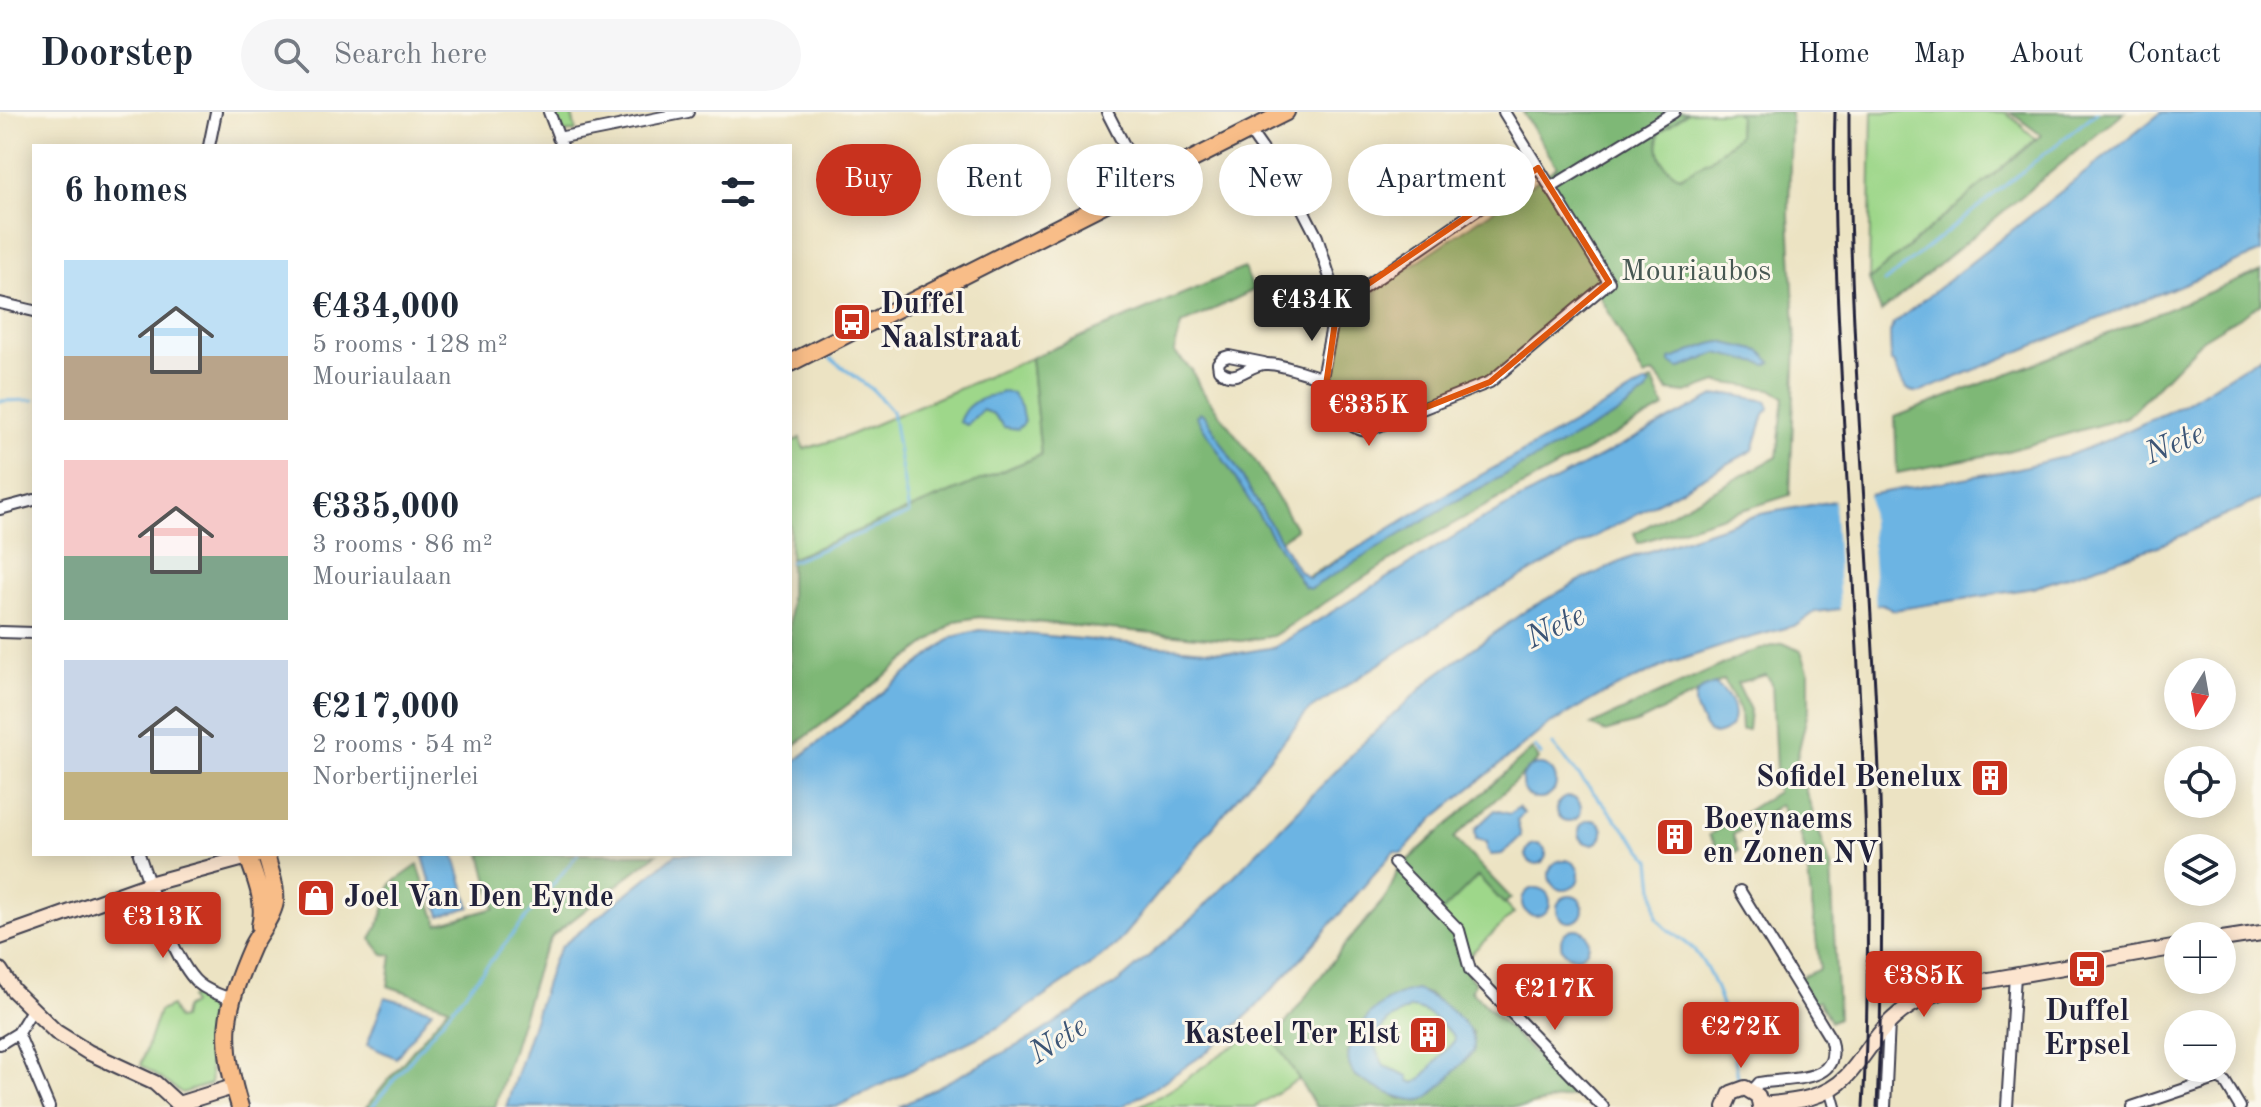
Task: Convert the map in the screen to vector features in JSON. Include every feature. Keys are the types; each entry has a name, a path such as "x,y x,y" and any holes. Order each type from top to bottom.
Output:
{"main road":[{"path":"1203,154 1286,112"},
{"path":"792,362 1081,216"},
{"path":"253,856 263,907 257,935"},
{"path":"240,1107 227,1059 226,1029 239,975 276,899 266,856"}],"street":[{"path":"209,144 216,112"},
{"path":"549,112 560,142 688,112"},
{"path":"1107,112 1123,144"},
{"path":"1249,130 1298,200 1317,237 1337,300 1322,378 1325,392 1335,411 1354,429 1366,431 1490,382 1609,282 1504,112"},
{"path":"1550,188 1674,112"},
{"path":"1336,315 1349,297 1538,168"},
{"path":"1337,300 1349,297"},
{"path":"0,303 32,311"},
{"path":"1264,363 1322,378"},
{"path":"0,509 32,501"},
{"path":"0,632 32,633"},
{"path":"140,856 182,962 197,983 231,999"},
{"path":"0,937 149,884 249,856"},
{"path":"1394,863 1459,930 1470,970 1603,1107"},
{"path":"1740,891 1830,1038 1834,1057 1824,1070 1805,1078 1759,1083 1752,1091"},
{"path":"2236,937 2261,933"},
{"path":"1752,1091 1761,1106 1801,1101 1830,1089 1846,1077 1889,1022 1906,1008 1935,994 1972,983 2164,949"},
{"path":"0,970 13,990 56,1032 88,1052 155,1083 177,1106 196,1103 233,1087"},
{"path":"2007,1107 2015,975"},
{"path":"0,1044 18,1033 32,1010"},
{"path":"1885,1107 1889,1022"},
{"path":"18,1033 49,1107"},
{"path":"2132,1107 2218,1078 2225,1082 2240,1107"},
{"path":"1726,1107 1731,1093 1738,1089 1752,1091"},
{"path":"1830,1089 1835,1107"}],"highlighted area":[{"path":"1538,168 1609,282 1490,382 1366,431 1354,429 1325,392 1336,315 1349,297"}],"green space":[{"path":"556,112 571,112 576,131 562,131"},
{"name":"Mouriaubos","path":"1523,112 1688,112 1659,133 1661,159 1668,169 1680,177 1711,159 1738,136 1739,116 1736,112 1791,112 1789,216 1796,344 1790,495 1638,543 1634,533 1777,457 1784,397 1771,389 1717,382 1686,393 1669,391 1654,373 1644,377 1596,289 1493,376 1366,427 1348,416 1338,405 1328,378 1346,310 1485,216 1535,216 1535,182 1557,167"},
{"path":"1688,112 1736,112 1739,116 1738,136 1711,159 1680,177 1661,159 1659,132"},
{"path":"1872,112 2006,112 2036,139 1869,280"},
{"path":"2010,112 2124,112 1881,312 1869,280 2041,135"},
{"path":"1244,268 1254,290 1181,325 1174,352 1192,370 1200,388 1256,462 1296,529 1278,542 1300,581 1653,380 1664,408 1418,543 1273,636 1241,641 979,617 956,621 792,747 792,558 1041,455 1031,358"},
{"path":"2261,271 2261,304 2203,339 2127,417 2004,452 1897,473 1895,417"},
{"path":"1031,358 1041,455 792,558 792,442 800,438 804,449 845,437"},
{"path":"1783,643 1801,651 1809,673 1809,707 1796,762 1831,867 1838,1018 1830,1022 1819,1000 1813,1003 1799,978 1820,969 1805,850 1798,826 1788,819 1780,805 1733,835 1738,851 1723,856 1709,835 1777,792 1772,683 1766,675 1737,683 1750,710 1748,730 1741,730 1740,711 1724,680 1639,722 1605,732 1591,725 1748,653"},
{"path":"1532,749 1539,759 1454,838 1511,898 1504,904 1478,876 1440,914 1460,941 1465,966 1475,983 1471,991 1576,1095 1523,1107 1316,1107 1269,1031 1281,1030 1345,945 1383,901 1397,870","holes":["1416,990 1431,995 1473,1033 1473,1052 1433,1092 1401,1099 1356,1076 1348,1053"]},
{"path":"1437,833 1514,913 1462,962 1475,983 1471,990 1576,1095 1523,1107 1316,1107 1299,1079 1255,1107 1138,1107 1172,1089 1236,1044 1281,1030 1344,946 1387,896 1397,870"},
{"path":"482,856 654,856 552,936 540,959 495,1107 366,1107 449,1007 388,986 392,955 383,954 371,939 382,917 391,884 418,865 438,924 495,908"},
{"path":"196,995 214,1003 208,1042 211,1084 182,1093 141,1065 159,1011 171,1006 177,1019 182,1018 184,1008 192,1004 190,998"}],"water":[{"path":"2162,112 2261,112 2261,252 1921,392 1906,387 1894,363 1891,363 1890,333 1893,324"},
{"path":"1721,342 1760,351 1772,362 1767,365 1717,353 1684,367 1670,363 1670,359"},
{"name":"Nete","path":"2261,356 2261,499 2161,545 2033,588 1894,610 1882,604 1815,612 1797,625 1668,664 1599,696 1547,726 1435,817 1402,853 1394,851 1255,1008 1207,1052 1154,1088 1121,1107 899,1107 1030,1039 1120,981 1196,915 1365,741 1436,675 1528,609 1629,558 1760,514 2010,470 2067,456 2182,405"},
{"path":"1646,383 1650,385 1647,392 1616,415 1456,501 1310,589 1304,587 1196,416 1200,412 1206,417 1298,570 1309,578 1438,499"},
{"path":"1003,392 1012,393 1021,407 1024,423 1018,429 1004,427 993,414 982,410 967,425 959,422 971,404"},
{"path":"1728,394 1767,401 1770,408 1764,414 1753,450 1463,609 1308,711 1116,945 999,1027 836,1107 506,1107 553,961 562,946 674,856 792,856 792,763 953,637 980,630 1239,653 1275,647 1479,521 1714,396"},
{"path":"1714,684 1727,696 1734,712 1730,726 1714,735 1702,723 1695,699 1698,692"},
{"path":"1539,765 1551,770 1556,782 1551,794 1539,799 1527,794 1522,782 1527,770"},
{"path":"1569,797 1577,801 1581,809 1577,817 1569,821 1561,817 1557,809 1561,801"},
{"path":"1518,807 1524,813 1517,821 1521,836 1502,854 1491,855 1487,842 1476,839 1475,829 1495,810 1510,814"},
{"path":"1591,820 1599,824 1603,832 1599,840 1591,844 1583,840 1579,832 1583,824"},
{"path":"1536,844 1543,847 1546,854 1543,861 1536,864 1529,861 1526,854 1529,847"},
{"path":"423,856 455,856 470,907 440,916"},
{"path":"1564,860 1570,861 1578,869 1578,881 1570,889 1564,890 1558,889 1550,881 1549,875 1550,869 1558,861"},
{"path":"1536,888 1546,892 1550,902 1546,912 1536,916 1526,912 1522,902 1526,892"},
{"path":"1570,896 1579,900 1583,909 1579,918 1570,922 1561,918 1557,909 1561,900"},
{"path":"1575,929 1585,933 1589,943 1585,953 1575,957 1565,953 1561,943 1565,933"},
{"path":"1416,990 1445,1006 1464,1023 1474,1042 1473,1052 1424,1099 1397,1096 1364,1081 1352,1071 1348,1060 1352,1042 1363,1022 1377,1007","holes":["1411,1008 1434,1018 1455,1040 1415,1083 1409,1081 1408,1076 1384,1066 1371,1039 1389,1020"]},
{"path":"385,997 432,1010 396,1058 367,1045"}],"pier":[{"path":"1869,491 1876,608 1840,611 1834,497"}],"waterway":[{"path":"1884,282 2097,112"},
{"path":"792,561 909,514 892,411 873,390 830,358"},
{"path":"0,401 32,400"},
{"path":"1553,745 1651,860 1657,918 1694,950 1711,978 1729,1029 1738,1078"},
{"path":"1535,747 1541,755"},
{"path":"372,1107 576,856"}],"railway":[{"path":"1835,112 1837,298 1866,845 1867,1020 1863,1107"},
{"path":"1849,112 1852,284 1880,797 1882,952 1877,1107"}],"place":[{"name":"Duffel Naalstraat","path":"852,322"},
{"name":"Sofidel Benelux","path":"1990,778"},
{"name":"Boeynaems en Zonen NV","path":"1675,837"},
{"name":"Joel Van Den Eynde","path":"316,898"},
{"name":"Duffel Erpsel","path":"2087,969"},
{"name":"Kasteel Ter Elst","path":"1428,1035"}]}
